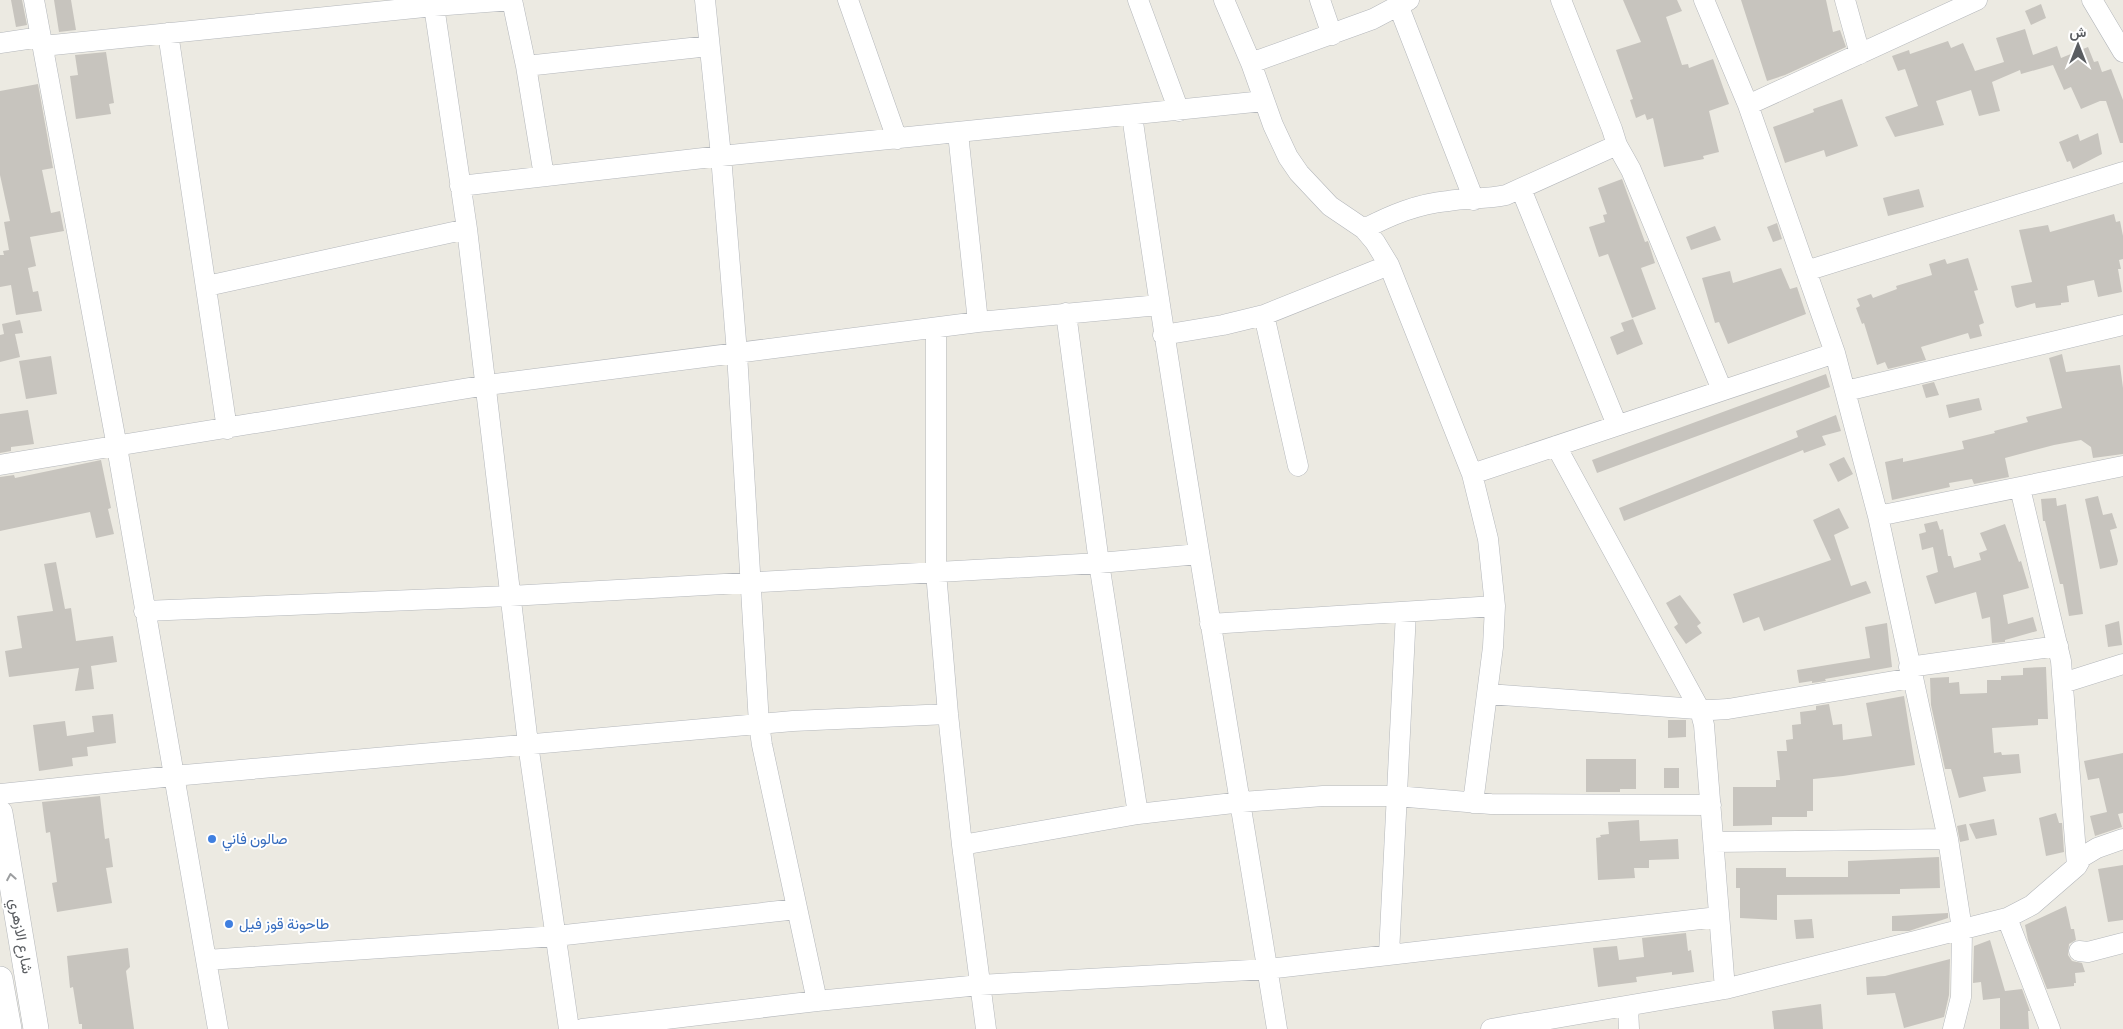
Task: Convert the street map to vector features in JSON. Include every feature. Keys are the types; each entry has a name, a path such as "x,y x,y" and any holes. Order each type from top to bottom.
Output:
{"street":[{"path":"34,0 117,447 218,1029"},
{"path":"0,43 168,33 325,8 434,6 512,0 526,66 544,176"},
{"path":"706,0 737,353 759,724 818,1001"},
{"path":"848,0 897,139"},
{"path":"1138,0 1179,111"},
{"path":"1224,0 1251,63 1280,141 1299,173 1330,206 1364,229 1375,242 1388,265 1472,474 1488,539 1495,606 1488,694 1473,803"},
{"path":"1320,0 1332,35"},
{"path":"1561,0 1617,145 1631,170 1722,390"},
{"path":"1704,0 1748,105 1835,353 1878,516 1910,672 1948,839 1962,929 1961,997 1953,1029"},
{"path":"1844,0 1860,54"},
{"path":"1748,105 1977,0"},
{"path":"2092,0 2123,52"},
{"path":"1251,63 1332,35 1404,4 1474,200"},
{"path":"434,6 467,229 487,385 528,744 569,1029"},
{"path":"168,33 227,429"},
{"path":"526,66 709,46"},
{"path":"460,186 721,156 1264,101"},
{"path":"1132,115 1163,335 1210,624 1242,802 1277,1029"},
{"path":"958,133 978,322"},
{"path":"1364,229 1390,215 1410,208 1448,200 1492,198 1521,189 1617,145"},
{"path":"1806,271 2123,172"},
{"path":"1521,189 1617,425"},
{"path":"206,286 467,229"},
{"path":"1163,335 1222,325 1264,315 1388,265"},
{"path":"0,465 487,385 978,322 1159,305"},
{"path":"1066,314 1099,562 1138,814"},
{"path":"1264,315 1298,466"},
{"path":"1846,391 2123,325"},
{"path":"936,328 936,572 948,714 962,845 986,1029"},
{"path":"1472,474 1835,353"},
{"path":"1556,446 1700,710 1704,725 1725,989"},
{"path":"1878,516 2123,466"},
{"path":"2020,488 2058,646 2063,684 2077,866"},
{"path":"144,611 510,596 936,572 1199,554"},
{"path":"1210,624 1495,606"},
{"path":"1389,954 1406,612"},
{"path":"1488,694 1700,710 1728,709 1910,672 2058,646"},
{"path":"2063,684 2123,664"},
{"path":"0,794 173,776 759,724 948,714"},
{"path":"962,845 1138,814 1242,802 1323,796 1396,796 1473,803 1711,805"},
{"name":"شارع الازهري","path":"0,813 36,1029"},
{"path":"1714,842 1948,839"},
{"path":"1491,1029 1725,989 2007,918 2032,905 2077,866 2082,857 2097,848 2123,839"},
{"path":"207,960 556,936 797,909"},
{"path":"582,1029 818,1001 980,985 1268,969 1718,917"},
{"path":"2007,918 2050,1029"},
{"path":"2079,951 2088,952 2123,943"},
{"name":"شارع الازهري","path":"0,979 9,1029"},
{"path":"1628,1006 1629,1029"}],"building":[{"path":"11,0 22,0 27,25 16,27"},
{"path":"54,0 71,0 76,30 59,32"},
{"path":"1623,0 1677,0 1682,11 1666,17 1682,65 1688,64 1689,68 1713,59 1729,104 1709,111 1719,152 1703,156 1704,159 1664,167 1653,118 1647,120 1645,114 1636,118 1630,100 1633,99 1616,50 1641,42"},
{"path":"1741,0 1826,0 1833,32 1840,30 1846,47 1785,75 1767,81"},
{"path":"2041,4 2046,18 2031,25 2025,11"},
{"path":"2025,29 2033,55 2057,46 2061,58 2088,47 2094,62 2098,61 2102,72 2111,69 2123,100 2123,143 2120,143 2106,101 2100,101 2081,109 2071,87 2064,90 2053,65 2021,74 2020,70 1992,82 2000,111 1979,116 1971,90 1936,101 1944,125 1895,137 1885,117 1918,106 1905,69 1898,71 1892,56 1909,50 1910,54 1948,41 1951,48 1963,43 1975,71 2004,62 1996,38"},
{"path":"106,52 114,103 109,104 111,114 76,119 70,76 78,75 75,55"},
{"path":"38,84 53,168 42,170 51,213 60,211 64,231 30,237 36,266 28,268 33,292 38,291 42,311 16,315 11,285 0,287 0,255 4,255 3,251 9,250 4,222 10,221 0,175 0,91"},
{"path":"1842,99 1858,146 1826,157 1824,150 1785,163 1773,127 1814,112 1813,109"},
{"path":"2098,133 2102,154 2073,169 2070,161 2067,162 2059,142 2078,134 2080,141"},
{"path":"1622,179 1645,242 1648,241 1655,263 1641,268 1656,309 1632,318 1608,254 1599,257 1589,227 1605,222 1603,215 1607,214 1598,188"},
{"path":"1919,189 1924,207 1888,216 1883,198"},
{"path":"2114,214 2116,222 2120,221 2123,236 2123,259 2119,260 2121,269 2118,269 2122,292 2098,297 2094,280 2067,286 2069,302 2061,303 2061,305 2036,308 2035,303 2017,308 2015,306 2011,286 2032,282 2019,230 2048,225 2050,232"},
{"path":"1777,223 1782,239 1773,242 1767,227"},
{"path":"1715,226 1721,240 1691,250 1686,237"},
{"path":"1968,258 1978,290 1974,291 1984,323 1979,325 1982,336 1970,339 1968,333 1921,347 1926,360 1888,369 1885,362 1877,365 1864,323 1862,324 1856,308 1860,306 1857,299 1871,294 1873,298 1897,289 1896,286 1932,275 1929,264 1945,259 1947,264"},
{"path":"1781,268 1790,289 1797,287 1806,314 1728,344 1719,322 1715,323 1702,278 1730,271 1733,283"},
{"path":"1633,319 1643,344 1617,355 1610,337 1624,331 1621,323"},
{"path":"20,320 23,333 15,334 20,357 0,362 0,335 4,334 2,324"},
{"path":"2062,354 2066,372 2120,365 2123,388 2123,454 2093,458 2091,447 2081,440 2054,445 2005,458 2009,477 1974,484 1972,479 1949,483 1950,487 1892,500 1885,462 1903,458 1903,462 1964,449 1962,441 1995,433 1994,431 2028,422 2026,417 2062,408 2049,358"},
{"path":"51,356 57,394 26,399 19,361"},
{"path":"1826,374 1830,387 1597,473 1592,460"},
{"path":"1934,382 1939,395 1926,398 1922,385"},
{"path":"1979,398 1982,410 1949,418 1946,405"},
{"path":"28,410 34,444 11,447 11,451 0,453 0,414"},
{"path":"1836,415 1841,431 1822,436 1826,445 1804,453 1803,450 1624,521 1619,508 1798,437 1796,431"},
{"path":"1844,457 1853,474 1838,482 1829,464"},
{"path":"101,460 111,508 108,509 114,534 96,538 90,512 0,531 0,477 14,475 15,478"},
{"path":"2098,496 2103,515 2112,513 2117,528 2110,530 2118,561 2117,565 2100,569 2085,499"},
{"path":"2056,498 2057,506 2066,504 2083,614 2069,616 2063,584 2060,584 2045,521 2043,521 2041,499"},
{"path":"1839,508 1849,528 1834,535 1851,586 1866,581 1871,593 1764,631 1759,617 1743,623 1733,594 1831,560 1813,520"},
{"path":"1937,521 1940,530 1943,529 1948,556 1951,556 1954,568 1981,560 1979,553 1987,550 1980,533 2005,524 2019,562 2021,561 2029,588 2003,595 2008,624 2033,617 2037,631 2005,640 2005,642 1992,643 1990,617 1982,619 1976,592 1935,604 1926,576 1938,572 1933,547 1922,550 1919,534 1926,532 1924,524"},
{"path":"56,562 65,609 71,608 76,641 113,636 117,662 91,666 94,689 75,691 79,668 9,677 5,651 22,648 17,616 53,611 44,564"},
{"path":"1680,595 1701,623 1697,626 1702,633 1686,644 1674,627 1678,624 1666,603"},
{"path":"2119,621 2122,645 2108,647 2105,625"},
{"path":"1887,623 1892,667 1825,679 1826,681 1799,683 1797,670 1870,658 1865,627"},
{"path":"2046,667 2048,719 2038,719 2038,725 1992,728 1994,753 2001,752 2002,755 2019,754 2021,773 1983,777 1986,791 1959,798 1951,769 1945,769 1931,705 1930,678 1949,677 1949,683 1959,682 1960,694 1987,693 1987,680 2001,680 2001,676 2023,675 2023,668"},
{"path":"1904,696 1915,765 1813,779 1813,811 1807,811 1807,817 1772,817 1772,825 1733,826 1733,787 1776,787 1776,780 1780,780 1777,751 1787,751 1786,740 1793,739 1792,725 1801,724 1800,712 1816,710 1816,706 1829,704 1833,725 1842,724 1843,740 1872,736 1866,703"},
{"path":"113,714 116,743 87,747 88,756 72,758 73,766 39,771 33,725 65,721 67,736 94,732 92,716"},
{"path":"1668,720 1686,720 1686,737 1668,738"},
{"path":"2123,753 2123,813 2118,814 2122,827 2095,836 2090,816 2107,812 2099,778 2088,780 2084,761"},
{"path":"1586,759 1636,759 1636,789 1620,789 1620,792 1586,792"},
{"path":"1664,768 1679,768 1679,788 1664,788"},
{"path":"100,796 105,839 109,838 113,867 106,868 112,903 57,912 52,883 57,882 50,832 46,833 42,802"},
{"path":"2056,813 2059,823 2062,823 2064,852 2046,856 2039,818"},
{"path":"1994,819 1997,835 1976,839 1969,824"},
{"path":"1639,820 1640,841 1678,839 1679,859 1649,860 1649,868 1634,868 1635,878 1598,880 1596,838 1601,837 1600,835 1609,834 1608,822"},
{"path":"1966,824 1969,840 1960,842 1957,826"},
{"path":"1939,857 1940,888 1900,889 1900,894 1777,895 1777,920 1740,918 1740,888 1736,888 1736,868 1786,868 1786,877 1848,877 1848,861"},
{"path":"2123,865 2123,920 2108,922 2098,869"},
{"path":"2066,906 2071,929 2074,929 2076,940 2069,944 2068,955 2072,961 2082,963 2085,972 2075,973 2076,983 2074,983 2074,986 2047,989 2028,940 2025,925"},
{"path":"1948,913 1948,918 1909,931 1892,931 1892,916"},
{"path":"1812,919 1814,938 1796,939 1794,920"},
{"path":"1686,933 1688,951 1691,950 1694,972 1672,975 1672,972 1636,977 1637,982 1598,987 1593,948 1617,946 1619,960 1644,957 1642,938"},
{"path":"1990,940 2005,991 2022,989 2030,1011 2028,1011 2029,1029 2000,1029 2000,998 1983,1000 1981,982 1973,983 1974,946"},
{"path":"128,948 130,967 126,971 134,1029 82,1029 82,1024 79,1024 73,987 70,988 67,956"},
{"path":"1950,959 1949,995 1944,1017 1904,1028 1895,993 1867,995 1866,977 1885,976"},
{"path":"1821,1004 1823,1029 1774,1029 1772,1011"}],"place":[{"name":"صالون فاني","path":"212,839"},
{"name":"طاحونة قوز فيل","path":"229,924"}]}
